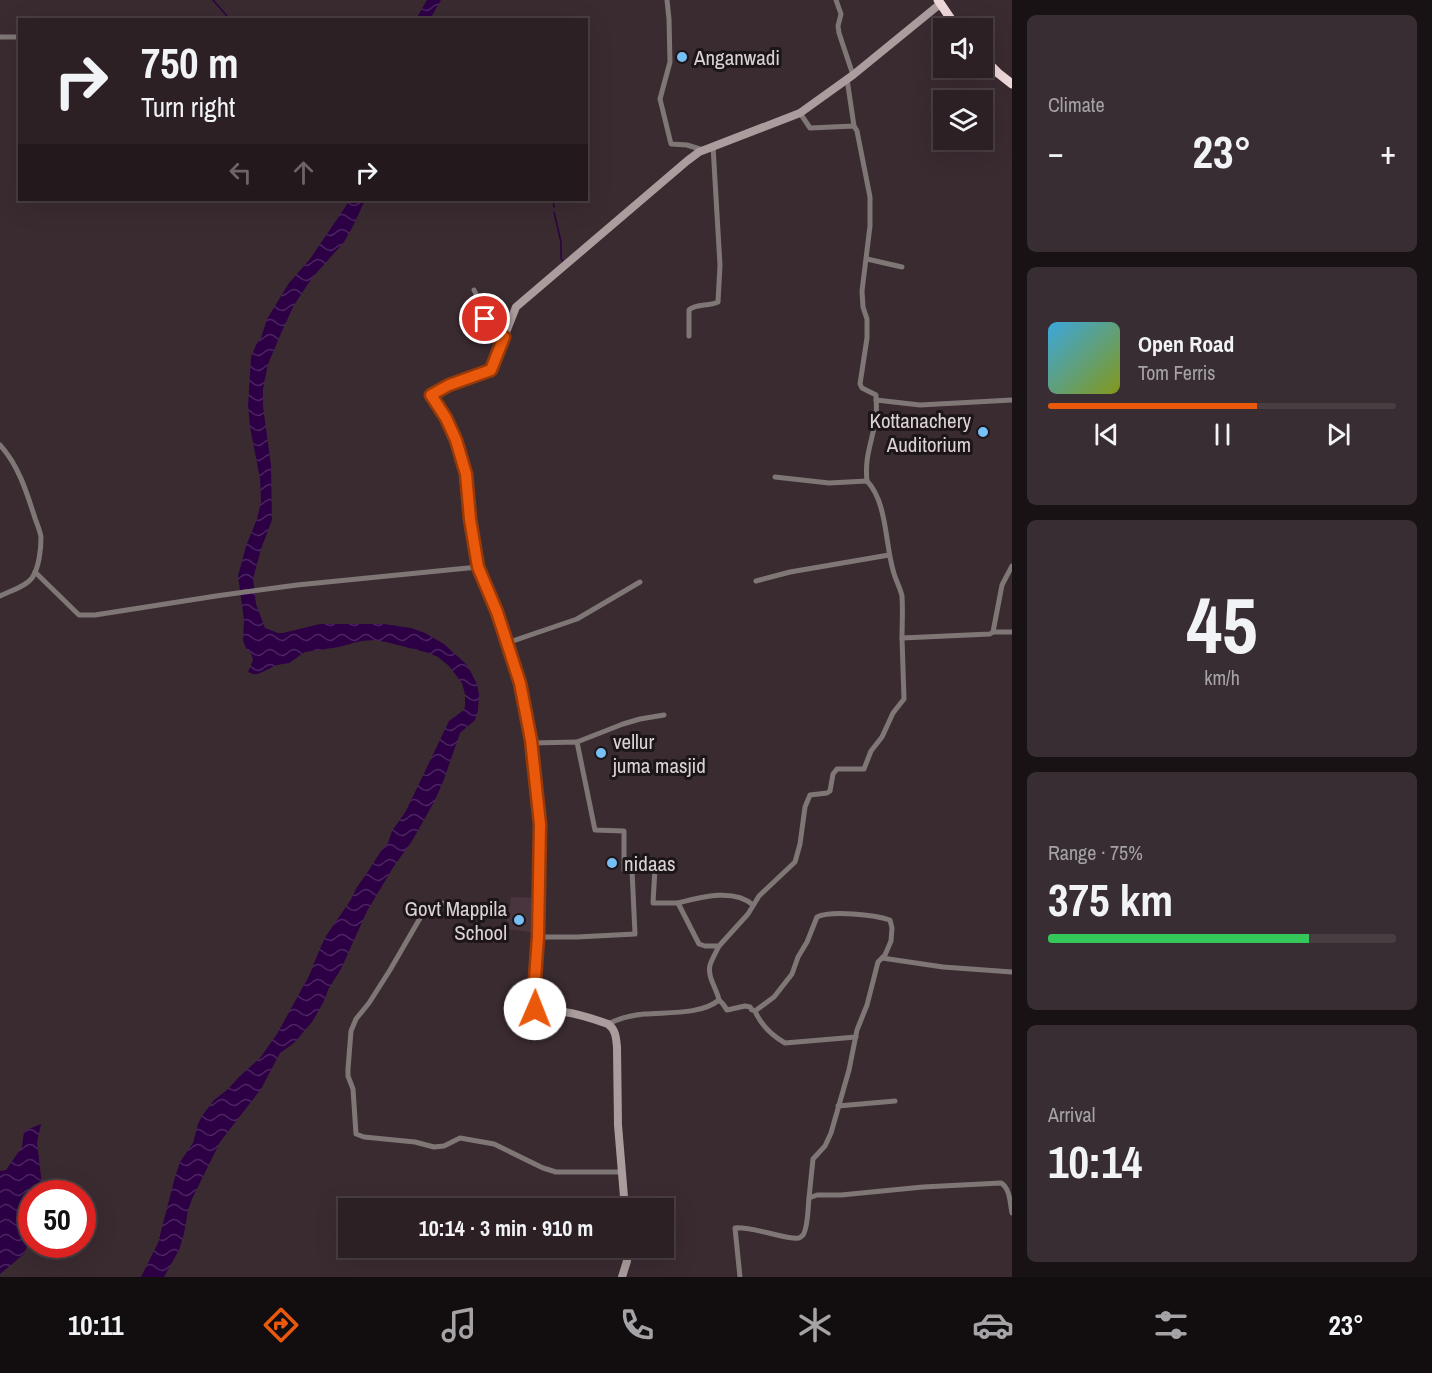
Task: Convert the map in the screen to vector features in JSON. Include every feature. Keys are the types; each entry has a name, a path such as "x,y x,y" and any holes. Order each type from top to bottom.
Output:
{"highway":[{"path":"939,2 950,18"},
{"path":"993,67 1012,84"}],"main road":[{"path":"625,1198 618,1125 617,1047 613,1027 564,1012 544,1012 533,1006 538,937 540,824 532,743 520,683 497,612 478,567 466,474 456,440 446,418 431,395 449,385 491,370 516,307 687,161 703,150 800,113 850,77 939,2"},
{"path":"622,1277 627,1258"}],"street":[{"path":"667,0 670,62 660,99 671,144 687,145 703,150"},
{"path":"837,0 841,14 838,33 850,77 854,126 857,130 870,197 870,226 862,291 862,307 867,320 867,338 860,384 862,388 876,395 876,414 867,456 867,481"},
{"path":"0,37 18,37"},
{"path":"800,113 810,128 854,126"},
{"path":"689,336 689,310 693,306 712,305 718,302 720,265 713,146"},
{"path":"867,259 902,267"},
{"path":"474,290 484,310 484,334 504,337"},
{"path":"876,400 921,405 1012,400"},
{"path":"0,445 10,457 27,492 41,536 35,572 28,582 0,596"},
{"path":"776,477 829,483 867,481 873,486 879,500 893,572 902,595 904,699 871,751 864,769 837,769 833,774 830,791 810,795 805,807 795,862 759,896 748,914 718,946 710,972 719,1000 727,1010 750,1007 755,1011 760,1022 784,1043 856,1037"},
{"path":"756,581 790,572 889,555"},
{"path":"993,632 1002,585 1012,566"},
{"path":"35,572 75,612 83,615 113,613 297,585 478,567"},
{"path":"507,643 577,619 640,582"},
{"path":"902,638 1012,632"},
{"path":"532,743 577,742 623,724 664,715"},
{"path":"577,742 595,830 624,831 624,870 655,868 653,903 678,903 728,896 748,900 753,905"},
{"path":"538,937 635,934 632,870"},
{"path":"504,905 470,906 442,903 429,906 423,913 369,1003 356,1018 351,1031 348,1076 353,1089 356,1134 364,1137 415,1142 434,1147 444,1146 460,1138 494,1144 556,1172 623,1172"},
{"path":"678,903 699,944 718,946"},
{"path":"740,1277 735,1228 792,1238 799,1238 803,1235 813,1159 825,1146 831,1134 878,962 885,955 891,941 890,920 882,917 846,914 817,917 792,974 774,997 755,1011"},
{"path":"882,958 944,967 1012,972"},
{"path":"608,1024 620,1018 642,1014 704,1009 719,1000"},
{"path":"838,1106 895,1101"},
{"path":"809,1198 817,1195 1001,1183 1005,1184 1008,1191 1012,1213"}],"shaded area":[{"name":"Govt Mappila School","path":"511,897 534,898 531,932 505,929"}],"water":[{"path":"427,0 441,0 431,18 417,18"},
{"path":"349,201 365,201 344,242 312,278 294,305 268,364 263,389 263,406 271,465 272,520 253,579 256,604 265,628 278,633 320,624 384,624 411,628 425,633 444,644 467,665 477,684 478,710 475,720 460,733 434,802 367,911 341,969 312,1022 294,1043 280,1053 261,1089 220,1142 192,1199 179,1250 164,1277 141,1277 158,1243 180,1162 193,1143 202,1116 214,1100 260,1058 277,1034 309,976 326,936 388,843 449,721 464,710 465,705 462,683 449,666 438,657 374,640 305,652 289,663 277,665 258,674 248,672 253,660 243,641 244,620 238,576 261,502 260,479 248,406 251,357 261,338 267,319 289,283 310,259"},
{"path":"41,1124 37,1142 41,1180 18,1180 19,1258 0,1274 0,1171 6,1170 22,1147 24,1131"}],"waterway":[{"path":"213,0 230,18"},
{"path":"553,201 554,207"},
{"path":"554,212 563,262"}],"place":[{"name":"Anganwadi","path":"682,57"},
{"name":"Kottanachery Auditorium","path":"983,432"},
{"name":"vellur juma masjid","path":"601,753"},
{"name":"nidaas","path":"612,863"},
{"name":"Govt Mappila School","path":"519,920"}],"route":[{"path":"485,319 484,334 504,337 491,370 449,385 431,395 446,418 456,440 466,474 478,567 497,612 520,683 531,740 540,824 538,937 533,1006 535,1009"}]}
